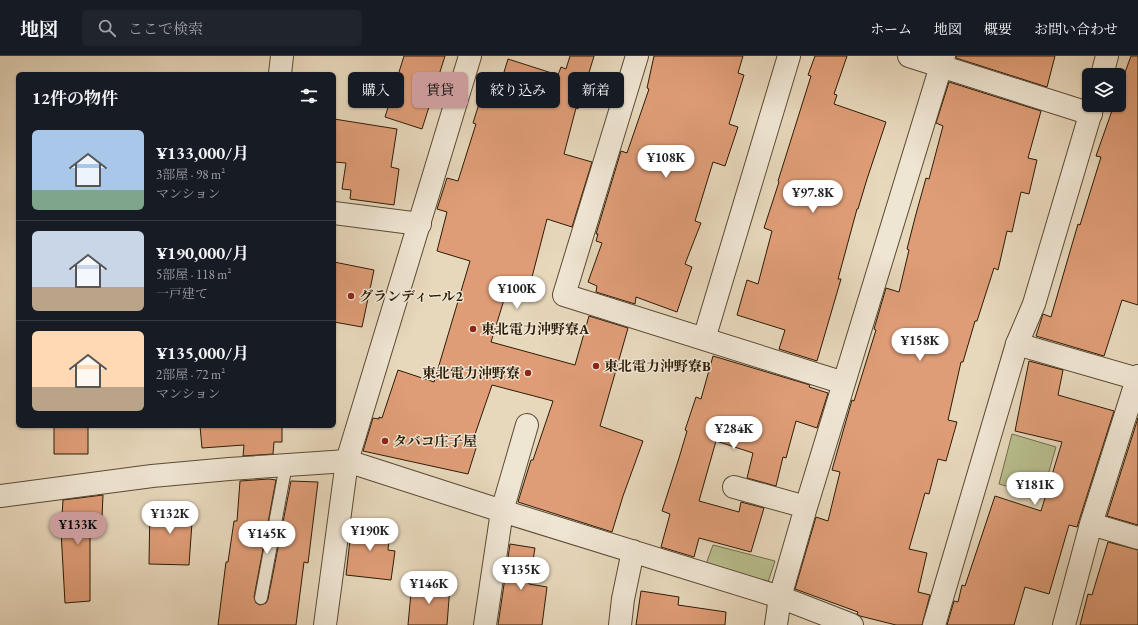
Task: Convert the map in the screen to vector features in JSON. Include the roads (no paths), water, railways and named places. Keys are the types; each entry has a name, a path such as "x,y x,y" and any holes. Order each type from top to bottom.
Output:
{"street":[{"path":"280,72 282,56"},
{"path":"325,625 347,461 470,56"},
{"path":"637,56 564,295 844,383"},
{"path":"704,339 789,56"},
{"path":"909,56 942,61 1082,107"},
{"path":"1104,68 1107,56"},
{"path":"776,625 780,597 806,507 942,61"},
{"path":"934,625 1017,344 1034,304 1091,112"},
{"path":"336,213 420,224"},
{"path":"1017,344 1138,378 1091,524 1064,625"},
{"path":"486,625 502,511 527,425"},
{"path":"0,496 152,476 347,461 502,511 780,597 852,625"},
{"path":"734,488 806,507"},
{"path":"1091,524 1138,538"},
{"path":"620,625 623,599 633,551"}],"lane":[{"path":"261,598 286,465"}],"place":[{"name":"グランディール2","path":"351,296"},
{"name":"東北電力沖野寮A","path":"473,329"},
{"name":"東北電力沖野寮B","path":"596,366"},
{"name":"東北電力沖野寮","path":"528,373"},
{"name":"タバコ庄子屋","path":"385,441"}]}
